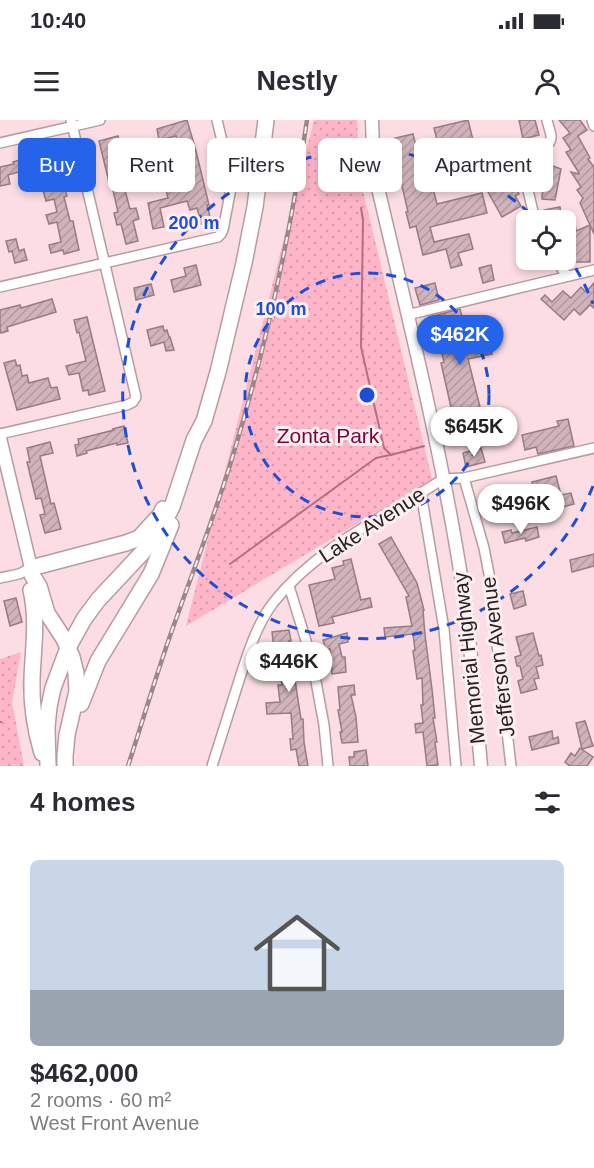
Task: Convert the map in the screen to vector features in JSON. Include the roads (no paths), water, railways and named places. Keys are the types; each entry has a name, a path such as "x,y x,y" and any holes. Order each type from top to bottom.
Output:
{"main road":[{"path":"70,766 79,710 89,682 98,661 151,574 197,460 204,434 204,421 244,263 255,207 266,120"},
{"path":"47,766 49,707 53,688 68,648 98,600 158,534 172,507 197,432 204,421"},
{"path":"31,572 139,538 160,514 180,469 190,453"},
{"path":"31,572 39,585 47,613 64,639 75,665 77,686 67,735 65,766"},
{"path":"31,572 35,623 32,697 36,732 47,766"}],"street":[{"path":"0,143 72,123 100,120"},
{"path":"0,287 213,239 221,234 232,183 217,120"},
{"name":"Memorial Highway","path":"372,120 378,188 444,479 461,576 473,669 481,766"},
{"path":"532,210 522,165 526,157 550,142 551,135 547,120"},
{"path":"592,120 594,126"},
{"path":"0,578 31,572 0,436 127,405 135,400 72,123"},
{"path":"563,270 567,276"},
{"path":"407,315 594,270"},
{"path":"444,479 464,478 594,448"},
{"name":"Jefferson Avenue","path":"464,478 489,574 511,766"},
{"name":"Lake Avenue","path":"212,766 248,653 272,604 326,551 444,479"},
{"path":"421,493 444,629 456,766"},
{"path":"289,586 312,660 324,724 328,766"}],"waterway":[{"path":"361,208 363,220 361,347 384,448 391,455 424,446"},
{"path":"230,564 376,458 390,455"}],"railway":[{"path":"128,766 164,652 223,487 243,423 275,294 293,207 307,120"}],"park label":[{"name":"Zonta Park","path":"328,436"}]}
